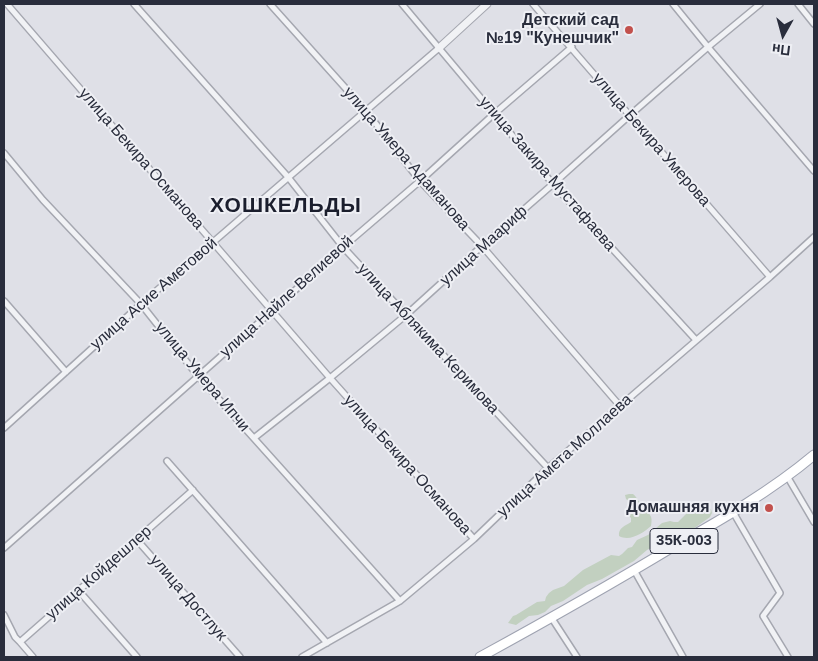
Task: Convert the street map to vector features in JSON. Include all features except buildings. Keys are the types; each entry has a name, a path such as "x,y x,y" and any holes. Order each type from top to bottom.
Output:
{"main road":[{"name":"35К-003","path":"480,657 732,512 777,484 814,455"}],"street":[{"name":"улица Бекира Османова","path":"7,4 330,378 474,539"},
{"name":"улица Аблякима Керимова","path":"134,4 288,177 343,246 548,468"},
{"name":"улица Умера Адаманова","path":"270,4 366,111 420,181 482,246 620,406"},
{"name":"улица Закира Мустафаева","path":"402,4 553,184 696,340"},
{"name":"улица Асие Аметовой","path":"4,428 141,304 439,48 487,4"},
{"name":"улица Бекира Умерова","path":"533,4 770,277"},
{"path":"673,4 814,171"},
{"name":"улица Маариф","path":"254,438 406,315 629,116 760,4"},
{"path":"798,4 814,24"},
{"name":"улица Найле Велиевой","path":"4,548 343,246 572,47"},
{"name":"улица Умера Ипчи","path":"4,153 43,200 141,304 198,376 400,601"},
{"name":"улица Амета Моллаева","path":"302,657 400,601 474,539 548,468 814,237"},
{"path":"4,301 66,372"},
{"path":"168,461 327,643"},
{"path":"787,476 814,522"},
{"name":"улица Койдешлер","path":"20,642 193,490"},
{"path":"732,512 780,593 763,616 788,657"},
{"name":"улица Достлук","path":"137,540 240,657"},
{"path":"634,570 683,657"},
{"path":"78,590 137,657"},
{"path":"4,615 15,637 34,657"},
{"path":"552,617 577,657"}],"green space":[{"path":"633,494 636,497 650,516 652,522 651,526 636,536 623,538 619,536 619,533 622,527 631,522 631,518 628,515 633,508 632,504 626,499 625,495"},
{"path":"701,506 711,509 712,513 710,517 696,527 686,533 673,536 647,550 634,561 587,585 563,601 551,606 545,612 529,616 516,625 508,623 513,616 537,602 545,601 549,593 564,586 583,570 611,555 619,556 632,547 637,540 648,535 662,523 678,522 689,511"}],"place":[{"name":"Детский сад №19 \"Кунешчик\"","path":"629,30"},
{"name":"Домашняя кухня","path":"769,508"}],"district":[{"name":"ХОШКЕЛЬДЫ","path":"286,206"}]}
